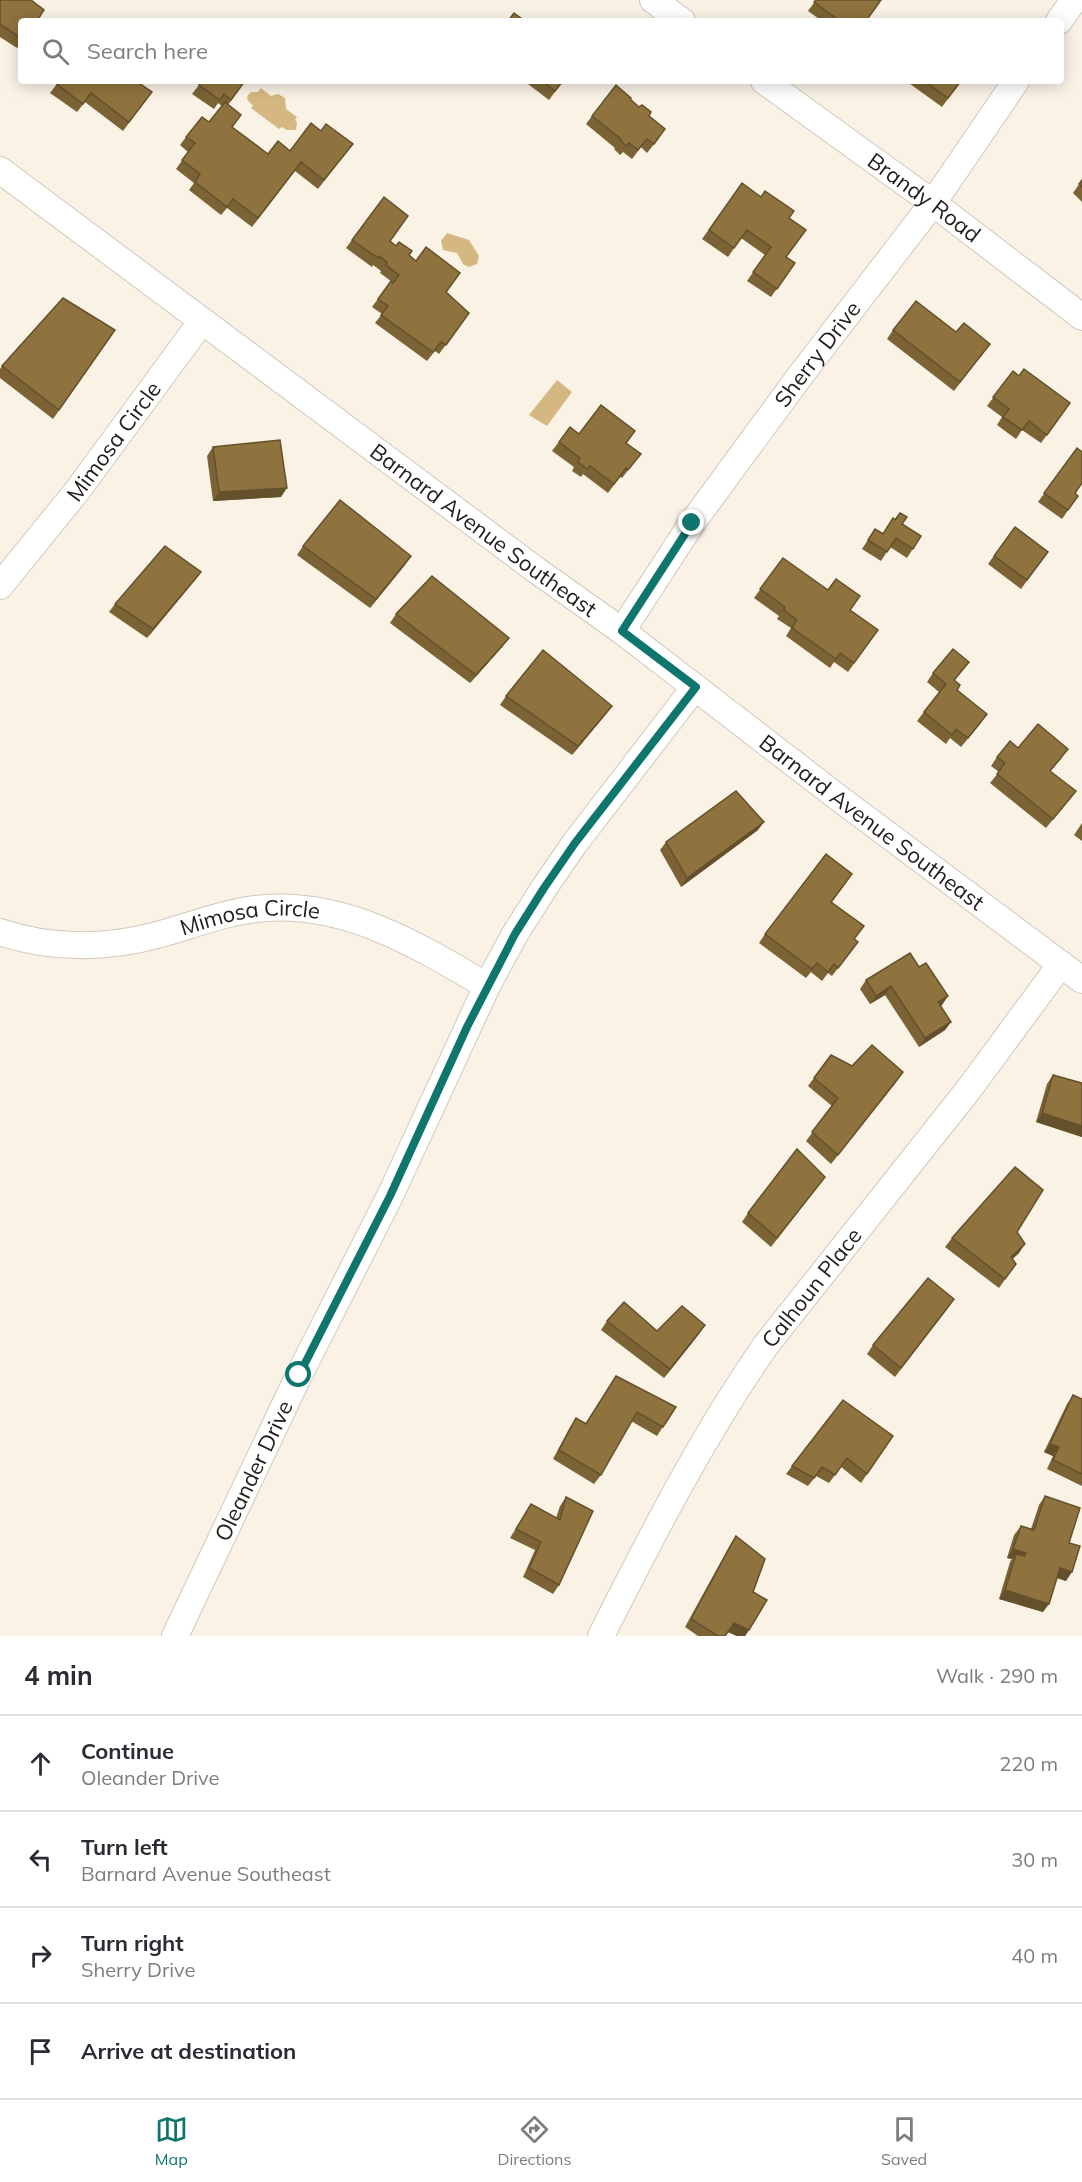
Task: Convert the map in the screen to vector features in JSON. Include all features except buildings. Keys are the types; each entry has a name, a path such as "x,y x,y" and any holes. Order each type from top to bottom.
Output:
{"street":[{"path":"653,0 678,18"},
{"path":"1061,18 1074,0"},
{"name":"Brandy Road","path":"768,84 933,203 1082,317"},
{"name":"Sherry Drive","path":"622,631 692,523 800,376 933,203 1014,84"},
{"name":"Barnard Avenue Southeast","path":"0,170 526,563 622,631 836,796 1082,980"},
{"name":"Mimosa Circle","path":"0,586 77,491 202,321"},
{"name":"Oleander Drive","path":"174,1636 299,1375 390,1196 487,986 515,934 575,843 696,687"},
{"name":"Mimosa Circle","path":"0,932 40,943 92,945 155,935 239,911 267,908 322,910 369,924 429,952 487,986"},
{"name":"Calhoun Place","path":"601,1636 690,1467 735,1389 766,1345 969,1089 1061,964"}],"shaded area":[{"path":"261,88 271,96 278,94 285,98 286,109 297,117 296,130 287,130 282,127 279,129 251,108 253,106 247,99 248,95 251,92 258,92"},
{"path":"447,233 469,240 479,256 477,264 469,267 463,264 457,253 443,250 441,241"},
{"path":"557,380 572,392 547,426 529,415"}],"route":[{"path":"299,1375 390,1196 467,1027 515,934 575,843 696,687 622,631 692,523"}]}
